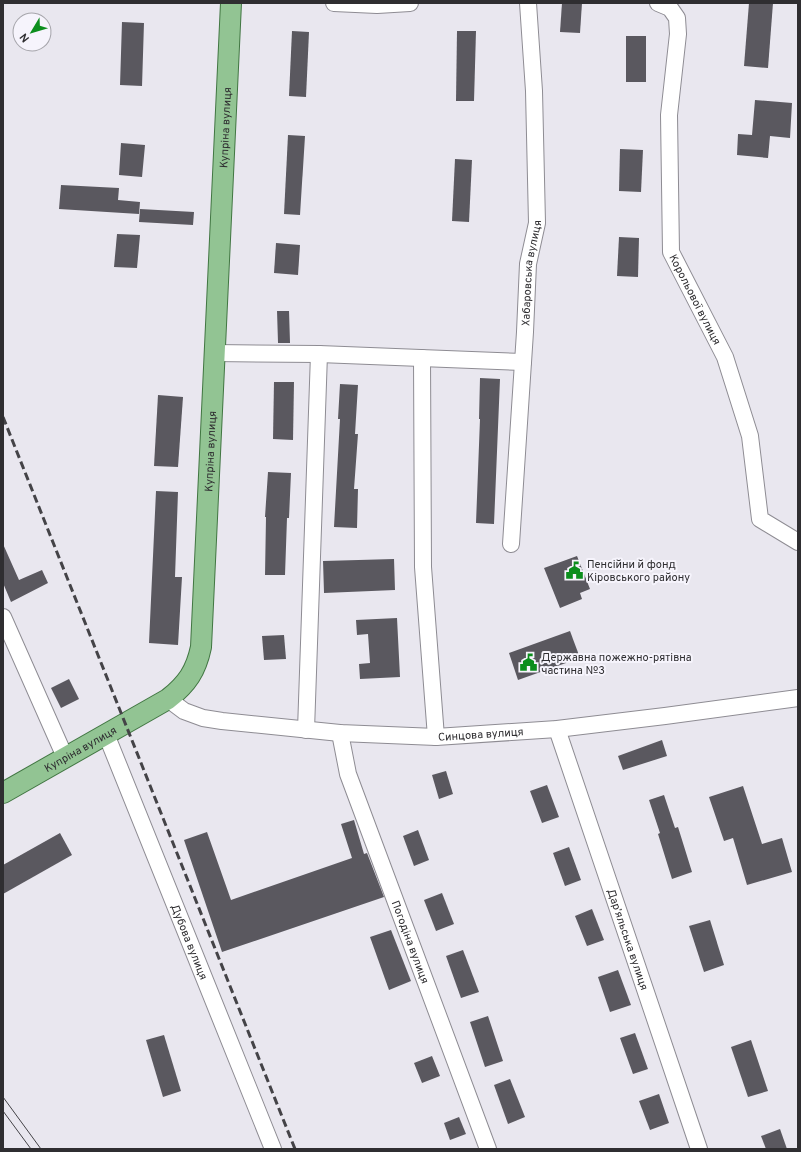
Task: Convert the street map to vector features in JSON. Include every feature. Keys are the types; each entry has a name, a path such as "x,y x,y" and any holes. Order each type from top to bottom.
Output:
{"main road":[{"name":"Купріна вулиця","path":"3,793 168,699 180,690 190,677 198,661 201,647 231,3"}],"street":[{"path":"334,3 377,5 410,3"},
{"name":"Хабаровська вулиця","path":"511,544 526,332 528,264 538,222 534,90 528,3"},
{"name":"Корольової вулиця","path":"664,6 677,18 678,34 669,115 671,252 725,357 750,436 760,519 798,542"},
{"path":"214,353 319,354 523,362"},
{"path":"306,730 319,354"},
{"path":"422,358 423,567 436,737"},
{"path":"3,617 65,757"},
{"name":"Синцова вулиця","path":"168,699 184,711 203,718 340,733 436,737 558,729 798,698"},
{"name":"Дар’яльська вулиця","path":"558,729 699,1149"},
{"name":"Погодіна вулиця","path":"340,733 348,774 488,1149"},
{"name":"Дубова вулиця","path":"106,734 273,1149"}],"building":[{"path":"562,3 582,3 580,33 560,32"},
{"path":"749,3 773,3 768,68 744,66"},
{"path":"122,22 144,23 142,86 120,85"},
{"path":"292,31 309,32 306,97 289,96"},
{"path":"457,31 476,31 474,101 456,101"},
{"path":"626,36 646,36 646,82 626,82"},
{"path":"755,100 792,103 790,138 770,136 768,158 737,155 738,134 752,135"},
{"path":"288,135 305,136 300,215 284,214"},
{"path":"121,143 145,145 142,177 119,175"},
{"path":"620,149 643,150 641,192 619,191"},
{"path":"455,159 472,160 469,222 452,221"},
{"path":"61,185 119,188 118,200 140,202 139,214 59,209"},
{"path":"140,209 194,212 193,225 139,222"},
{"path":"117,234 140,235 137,268 114,267"},
{"path":"619,237 639,238 638,277 617,276"},
{"path":"276,243 300,245 298,275 274,273"},
{"path":"277,311 289,311 290,343 278,343"},
{"path":"480,378 500,379 494,524 476,523"},
{"path":"274,382 294,382 293,440 273,439"},
{"path":"340,384 358,385 355,434 358,434 354,489 358,489 357,528 334,527 340,419 338,419"},
{"path":"158,395 183,397 178,467 154,466"},
{"path":"268,472 291,473 289,518 287,518 285,575 265,575 265,517"},
{"path":"156,491 178,492 175,577 182,577 178,645 149,643"},
{"path":"3,544 19,580 42,570 48,583 11,602 3,583"},
{"path":"577,556 590,589 580,593 582,599 560,608 544,568"},
{"path":"394,559 395,590 324,593 323,561"},
{"path":"397,618 400,677 360,679 359,664 370,663 368,634 357,635 356,620"},
{"path":"570,631 580,658 518,680 509,653"},
{"path":"284,635 286,659 264,660 262,636"},
{"path":"69,679 79,699 61,708 51,688"},
{"path":"662,740 667,756 623,770 618,756"},
{"path":"446,771 453,794 439,799 432,775"},
{"path":"547,785 559,817 542,823 530,791"},
{"path":"743,786 762,844 782,838 792,872 747,885 733,838 724,841 709,797"},
{"path":"664,795 675,828 678,827 692,872 672,879 658,834 660,833 649,800"},
{"path":"354,820 364,854 367,853 384,897 222,952 184,840 207,832 231,900 352,858 341,824"},
{"path":"418,830 429,860 414,866 403,836"},
{"path":"60,833 72,855 3,894 3,865"},
{"path":"569,847 581,880 565,886 553,853"},
{"path":"442,893 454,924 436,931 424,900"},
{"path":"592,909 604,940 587,946 575,916"},
{"path":"710,920 724,965 704,972 689,926"},
{"path":"391,930 411,981 389,990 370,937"},
{"path":"463,950 479,992 461,998 446,956"},
{"path":"618,970 631,1005 610,1012 598,977"},
{"path":"488,1016 503,1061 485,1067 470,1022"},
{"path":"635,1033 648,1069 633,1074 620,1038"},
{"path":"164,1035 181,1091 163,1097 146,1040"},
{"path":"751,1040 768,1091 748,1097 731,1047"},
{"path":"432,1056 440,1076 422,1083 414,1063"},
{"path":"510,1079 525,1117 508,1124 494,1085"},
{"path":"659,1094 669,1123 650,1130 639,1101"},
{"path":"459,1117 466,1134 450,1140 444,1123"},
{"path":"780,1129 787,1149 766,1149 761,1136"}],"tram line":[{"path":"3,1097 41,1149"},
{"path":"3,1111 31,1149"}],"railway":[{"path":"3,417 295,1149"}],"place":[{"name":"Пенсійни й фонд Кіровського району","path":"574,570"},
{"name":"Державна пожежно-рятівна частина №3","path":"528,663"}]}
